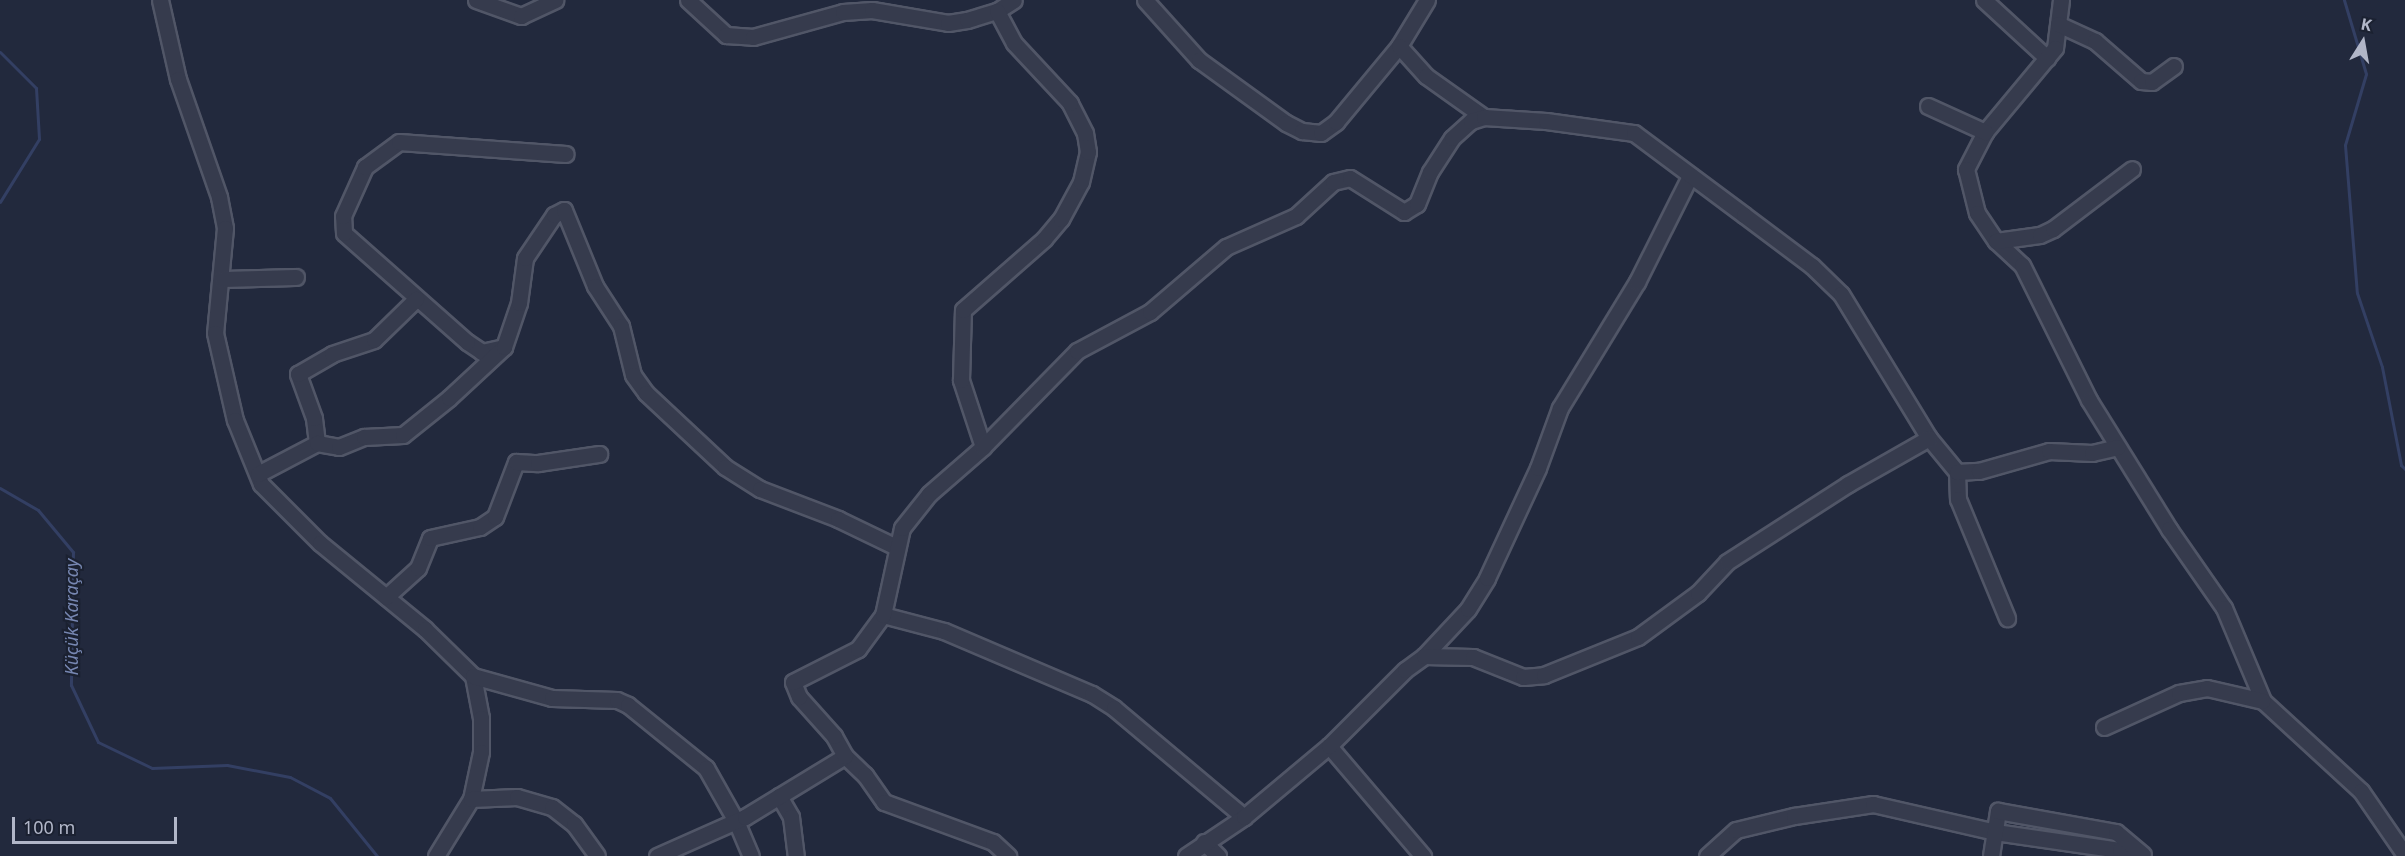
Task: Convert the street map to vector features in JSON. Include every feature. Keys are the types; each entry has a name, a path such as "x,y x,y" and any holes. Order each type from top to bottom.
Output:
{"street":[{"path":"160,0 178,79 219,197 225,228 222,279 215,333 235,420 261,484 320,543 386,597 473,676 552,698 617,700 628,705 706,768 736,821 751,856"},
{"path":"476,0 521,15 555,0"},
{"path":"688,0 726,35 753,37 843,12 872,10 948,23 997,11 1014,0"},
{"path":"1145,0 1199,60 1302,131 1321,133 1336,122 1399,46 1428,0"},
{"path":"1984,0 2047,58"},
{"path":"2061,0 2055,48 1985,132 1965,169 1977,213 1996,241 2022,265 2088,400 2224,609 2263,701 2361,791 2405,855"},
{"path":"983,447 961,380 963,310 1044,239 1061,219 1081,182 1088,152 1085,133 1070,103 1014,43 997,11"},
{"path":"2058,24 2094,42 2141,81 2152,82 2174,66"},
{"path":"1399,46 1426,76 1484,117"},
{"path":"1928,106 1985,132"},
{"path":"1008,856 993,842 884,802 865,775 845,756 834,736 799,697 793,682 858,649 883,615 896,547 902,528 929,494 983,447 1077,351 1150,312 1226,247 1296,216 1333,182 1350,178 1404,212 1417,204 1430,172 1452,138 1471,121 1484,117 1546,120 1634,133 1812,266 1841,294 1929,438 1957,472 1958,499 2007,618"},
{"path":"504,347 482,352 416,299 344,233 343,216 365,167 386,148 410,141 442,148 566,154"},
{"path":"1996,241 2040,235 2052,229 2132,169"},
{"path":"1185,856 1244,817 1329,746 1424,656 1468,609 1487,578 1538,468 1560,408 1637,282 1690,176"},
{"path":"258,474 317,443 339,447 364,437 403,435 504,347 519,303 525,258 554,215 564,210 595,286 621,326 633,375 646,393 725,466 760,489 896,547"},
{"path":"222,279 296,277"},
{"path":"317,443 314,418 298,374 332,354 374,340 416,299"},
{"path":"1424,656 1473,657 1523,677 1544,675 1638,637 1698,593 1727,562 1848,484 1929,438"},
{"path":"1957,472 1979,471 2049,452 2092,453 2117,447"},
{"path":"386,597 418,568 430,538 480,527 495,517 516,462 538,463 599,454"},
{"path":"883,615 944,631 1092,694 1114,708 1244,817"},
{"path":"436,856 471,799 480,752 481,718 473,676"},
{"path":"2104,727 2178,693 2207,688 2263,701"},
{"path":"1329,746 1423,856"},
{"path":"657,856 736,821 845,756"},
{"path":"779,796 791,817 796,856"},
{"path":"471,799 517,798 552,807 574,824 597,856"},
{"path":"1707,856 1736,830 1794,816 1873,804 1995,832 2120,850 2138,856"},
{"path":"1991,856 1998,811 2116,832 2144,856"},
{"path":"1204,842 1218,856"}],"waterway":[{"path":"2344,0 2366,74 2345,145 2357,293 2382,367 2401,465 2405,469"},
{"name":"Küçük Karaçay","path":"0,52 36,88 39,139 0,202"},
{"name":"Küçük Karaçay","path":"0,488 38,510 73,552 71,685 98,742 152,768 227,765 290,777 330,798 377,856"}]}
